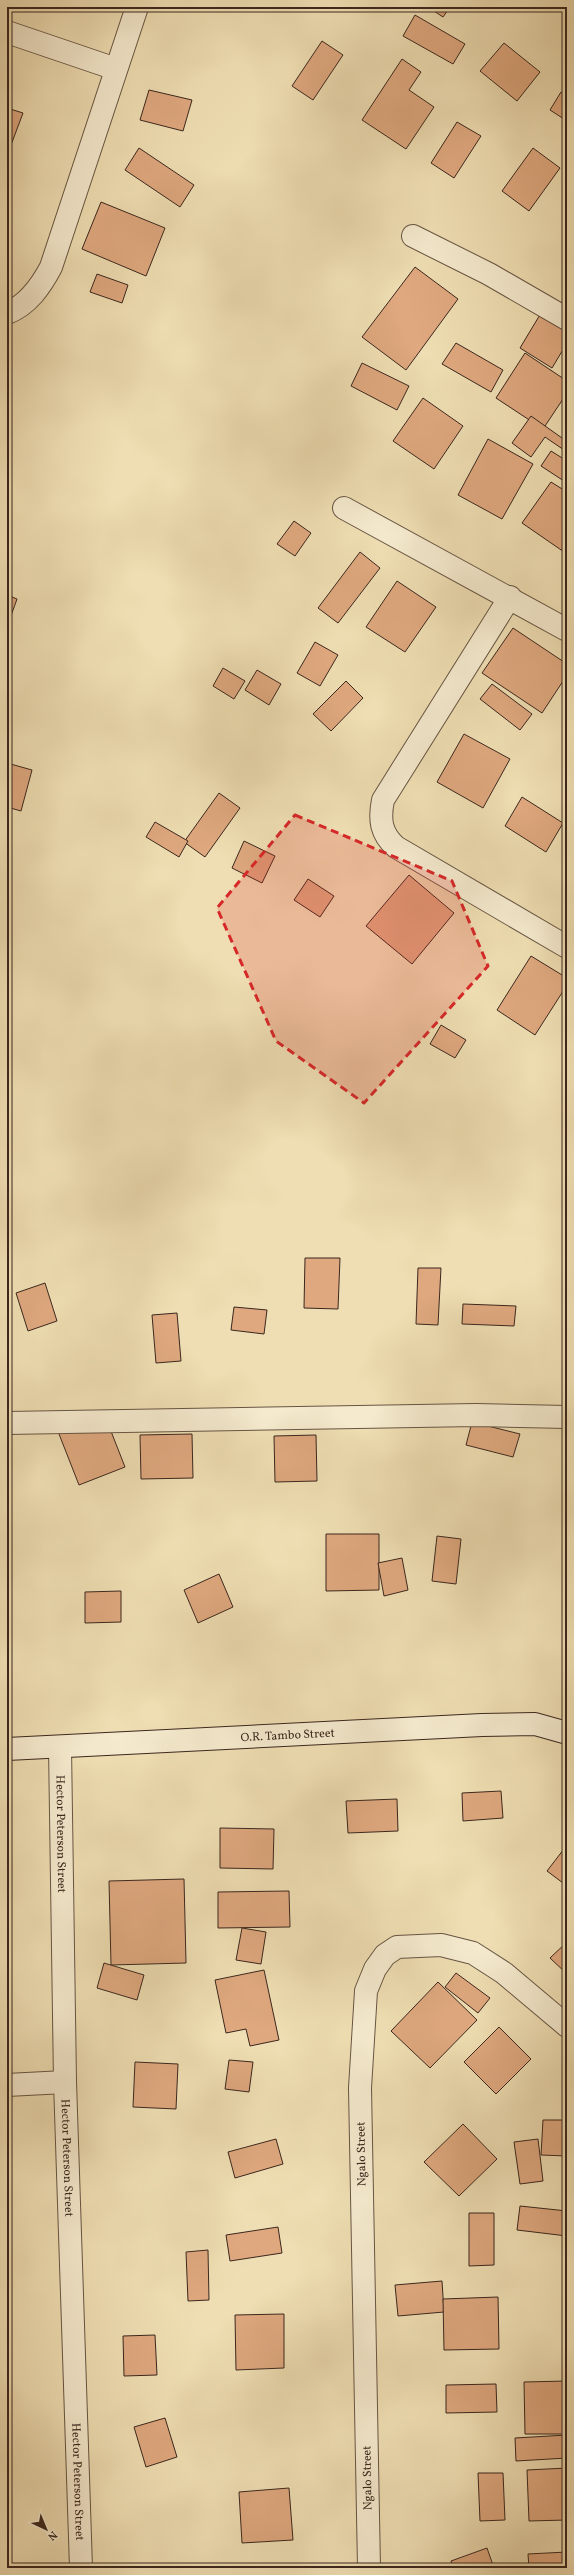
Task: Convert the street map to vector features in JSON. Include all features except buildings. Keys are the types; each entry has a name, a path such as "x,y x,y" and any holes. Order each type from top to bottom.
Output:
{"street":[{"path":"7,313 26,301 42,284 51,267 137,7"},
{"path":"7,32 116,69"},
{"path":"413,236 489,274 567,319"},
{"path":"344,508 510,597 567,630"},
{"path":"510,597 383,800 380,813 381,828 388,840 396,848 567,947"},
{"path":"7,1423 476,1416 567,1417"},
{"name":"O.R. Tambo Street","path":"7,1749 535,1724 567,1734"},
{"name":"Hector Peterson Street","path":"60,1747 65,2082 81,2568"},
{"name":"Ngalo Street","path":"369,2568 360,2088 366,1991 385,1955 397,1947 440,1945 473,1953 504,1972 567,2026"},
{"path":"7,2085 65,2082"}],"highlighted area":[{"path":"295,815 452,881 488,966 364,1103 276,1041 217,908"}]}
